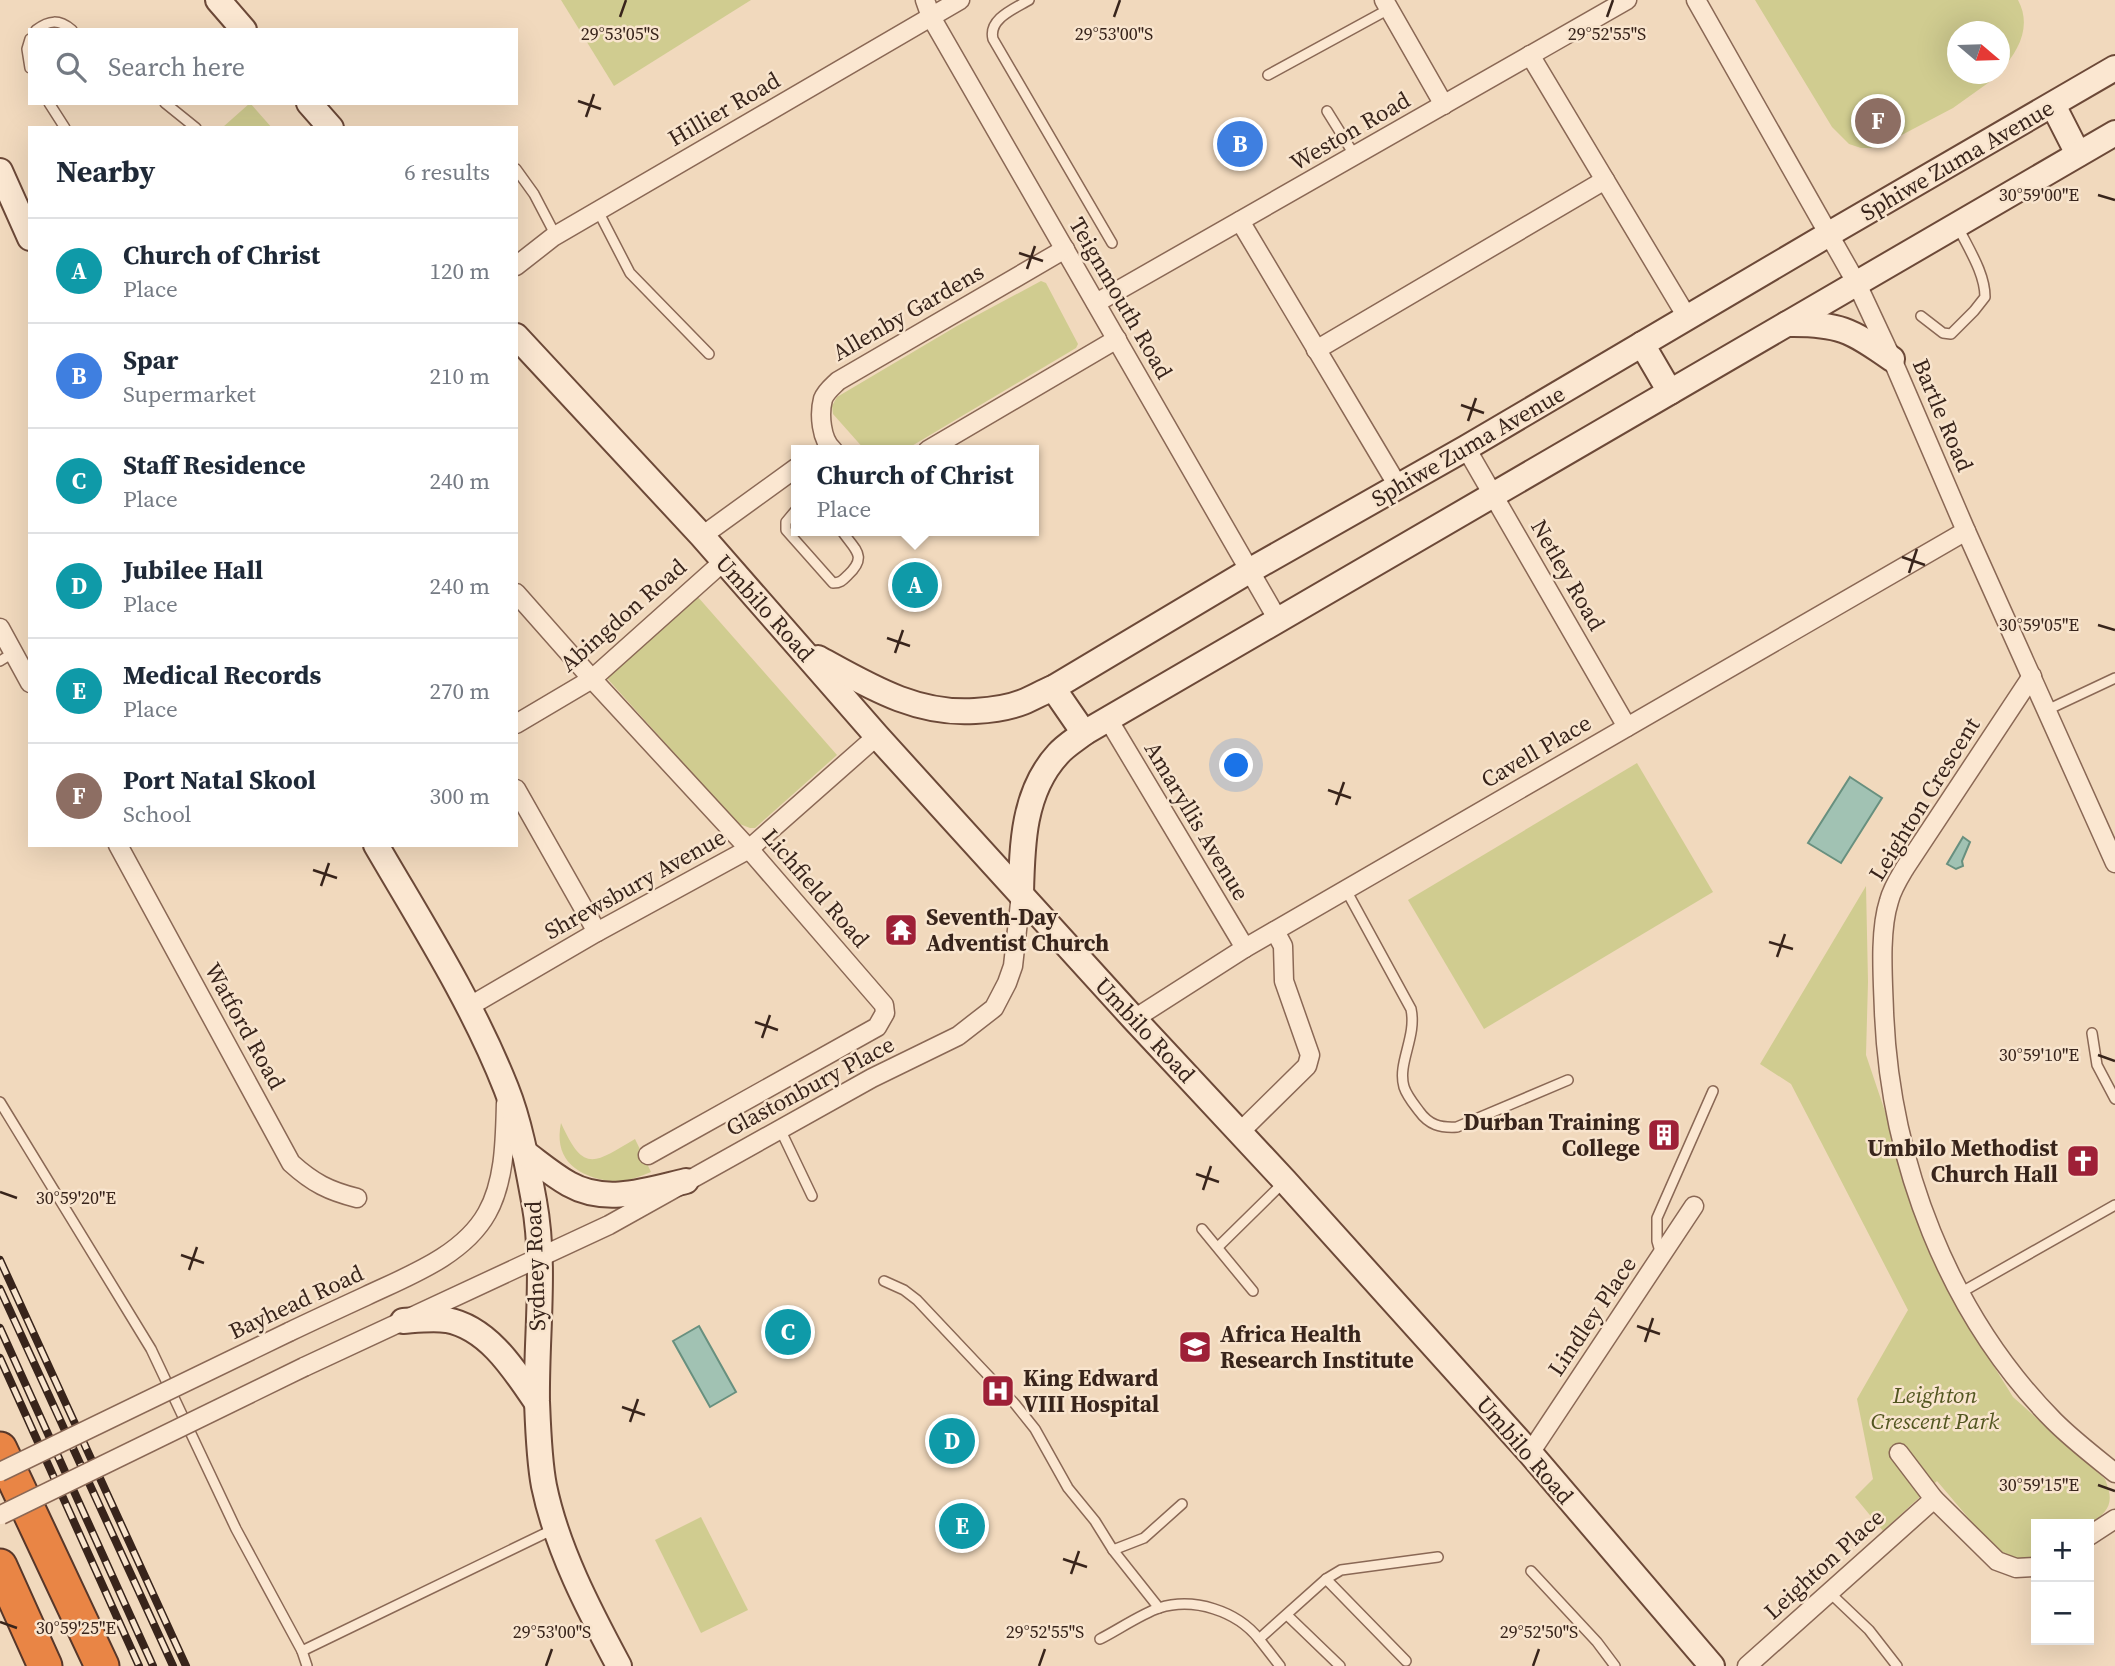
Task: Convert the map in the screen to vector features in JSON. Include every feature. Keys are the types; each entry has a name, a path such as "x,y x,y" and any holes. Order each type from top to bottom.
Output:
{"highway":[{"path":"0,1449 102,1666"},
{"path":"0,1566 45,1666"}],"street":[{"path":"218,0 242,28"},
{"name":"Teignmouth Road","path":"925,0 931,17 1278,620"},
{"name":"Hillier Road","path":"518,264 536,248 556,236 960,0"},
{"name":"Weston Road","path":"1096,303 1627,0"},
{"name":"Bartle Road","path":"1696,0 1857,284 2115,863"},
{"path":"1386,5 1444,105"},
{"path":"1530,55 1687,317"},
{"name":"Sphiwe Zuma Avenue","path":"802,649 871,687 924,708 952,712 1004,708 1022,702 1053,688 1249,571 1466,448 2115,68"},
{"path":"2053,104 2078,155"},
{"path":"311,105 329,126"},
{"path":"1021,894 1022,841 1030,804 1045,772 1058,754 1084,733 2115,133"},
{"path":"0,171 28,233"},
{"path":"1316,350 1605,180"},
{"path":"1240,221 1398,486"},
{"name":"Allenby Gardens","path":"826,445 823,399 838,381 1065,249"},
{"path":"1783,324 1814,323 1837,327 1860,336 1892,359"},
{"name":"Umbilo Road","path":"518,338 702,536 877,736 1530,1452 1712,1666"},
{"path":"937,445 1117,339"},
{"path":"1642,344 1670,392"},
{"name":"Netley Road","path":"1466,448 1627,727"},
{"path":"702,536 791,472"},
{"name":"Cavell Place","path":"1134,1019 1245,948 1966,531"},
{"name":"Abingdon Road","path":"518,723 592,679 724,561"},
{"name":"Lichfield Road","path":"518,595 749,849 881,1000 885,1013 877,1027 648,1155"},
{"path":"0,628 7,657 28,681"},
{"name":"Leighton Crescent","path":"2032,676 1905,867 1889,900 1883,978 1888,1071 1905,1156 1935,1242 1960,1293 1990,1345 2052,1420 2115,1473"},
{"path":"1053,688 1084,733"},
{"name":"Amaryllis Avenue","path":"1108,719 1245,948"},
{"name":"Shrewsbury Avenue","path":"470,1006 597,932 749,849 877,736"},
{"path":"518,793 597,932"},
{"name":"Watford Road","path":"119,847 291,1163 320,1185 357,1198"},
{"name":"Sydney Road","path":"377,847 470,1006 506,1089 524,1152 540,1257 537,1404 544,1483 556,1528 575,1577 619,1666"},
{"name":"Glastonbury Place","path":"540,1257 620,1220 872,1078 958,1036 994,1008 1007,984 1013,965 1021,894"},
{"path":"1240,1132 1307,1066 1310,1055 1284,981 1283,946 1275,931"},
{"name":"Bayhead Road","path":"0,1472 412,1274 447,1254 468,1236 487,1214 498,1185 506,1129 506,1089"},
{"path":"524,1152 568,1184 602,1194 627,1195 686,1181"},
{"name":"Lindley Place","path":"1530,1452 1694,1206"},
{"path":"0,1515 304,1367 540,1257"},
{"path":"403,1321 447,1320 462,1324 480,1335 508,1362 537,1404"},
{"path":"1899,1454 1934,1499 1997,1561 2016,1568 2031,1567"},
{"name":"Leighton Place","path":"1747,1666 1934,1499"},
{"path":"2094,1533 2115,1519"}],"lane":[{"path":"1029,0 998,20 992,32 993,39 1112,243"},
{"path":"1268,75 1386,5"},
{"path":"38,28 44,23 55,21 68,28"},
{"path":"51,105 64,126"},
{"path":"167,105 194,126"},
{"path":"1327,111 1355,156"},
{"path":"518,172 534,194 556,236"},
{"path":"598,211 630,273 709,354"},
{"path":"1921,316 1947,335 1951,334 1985,297 1977,267 1957,225"},
{"path":"791,516 786,522 786,530 791,536"},
{"path":"791,536 832,583 838,583 860,560 846,536"},
{"path":"2047,710 2115,678"},
{"path":"1346,890 1411,1009 1414,1027 1403,1080 1407,1094 1423,1118 1438,1126 1457,1127 1568,1080"},
{"path":"2092,1032 2097,1065 2115,1099"},
{"path":"1661,1255 1657,1241 1657,1218 1713,1091"},
{"path":"0,1102 151,1349 236,1529 302,1651 307,1666"},
{"path":"780,1129 812,1196"},
{"path":"1218,1247 1285,1181"},
{"path":"1960,1293 2115,1205"},
{"path":"1202,1229 1253,1291"},
{"path":"884,1281 905,1290 917,1300 1015,1404 1035,1429 1069,1488 1159,1608"},
{"path":"1113,1550 1144,1538 1182,1504"},
{"path":"302,1651 556,1528"},
{"path":"1259,1639 1326,1579 1341,1570 1438,1557"},
{"path":"1531,1571 1597,1642 1615,1666"},
{"path":"1326,1579 1406,1661"},
{"path":"1829,1592 1869,1630 1897,1666"},
{"path":"1100,1639 1159,1608 1205,1606 1241,1621 1280,1666"},
{"path":"1287,1615 1340,1666"}],"green space":[{"path":"561,0 751,0 614,86"},
{"path":"1755,0 2018,0 2024,19 2023,29 2018,47 2010,59 2010,21 1947,21 1947,84 1987,84 1953,108 1877,148 1861,148 1849,144 1832,127"},
{"path":"248,105 252,105 270,126 224,126"},
{"path":"1041,281 1046,283 1078,344 1076,348 913,445 861,445 833,414 832,406 837,397 957,326"},
{"path":"697,596 837,755 755,828 737,823 605,676"},
{"path":"1637,763 1713,892 1484,1029 1408,900"},
{"name":"Leighton Crescent Park","path":"1866,886 1866,1055 1934,1257 1960,1312 2013,1397 2105,1479 2110,1501 2105,1511 2094,1521 2094,1519 2031,1519 2031,1558 2022,1560 1999,1554 1937,1481 1883,1531 1855,1497 1873,1479 1857,1399 1908,1310 1791,1084 1760,1064"},
{"path":"561,1123 576,1150 591,1159 609,1154 635,1139 651,1172 620,1182 583,1173 568,1162 563,1154 560,1145"},
{"path":"701,1517 748,1610 701,1633 655,1540"}],"shaded area":[{"path":"1850,777 1882,798 1841,863 1808,843"},
{"path":"1963,837 1970,842 1962,861 1963,866 1956,869 1947,864"},
{"path":"699,1326 736,1392 710,1407 673,1341"}],"railway":[{"path":"0,1260 186,1666"},
{"path":"0,1289 173,1666"},
{"path":"0,1328 153,1666"},
{"path":"0,1358 139,1666"}],"place":[{"name":"Port Natal Skool","path":"1878,121"},
{"name":"Spar","path":"1240,144"},
{"name":"Church of Christ","path":"915,585"},
{"name":"Seventh-Day Adventist Church","path":"901,930"},
{"name":"Durban Training College","path":"1664,1135"},
{"name":"Umbilo Methodist Church Hall","path":"2083,1161"},
{"name":"Staff Residence","path":"788,1332"},
{"name":"Africa Health Research Institute","path":"1195,1347"},
{"name":"King Edward VIII Hospital","path":"998,1391"},
{"name":"Jubilee Hall","path":"952,1441"},
{"name":"Medical Records","path":"962,1526"}]}
